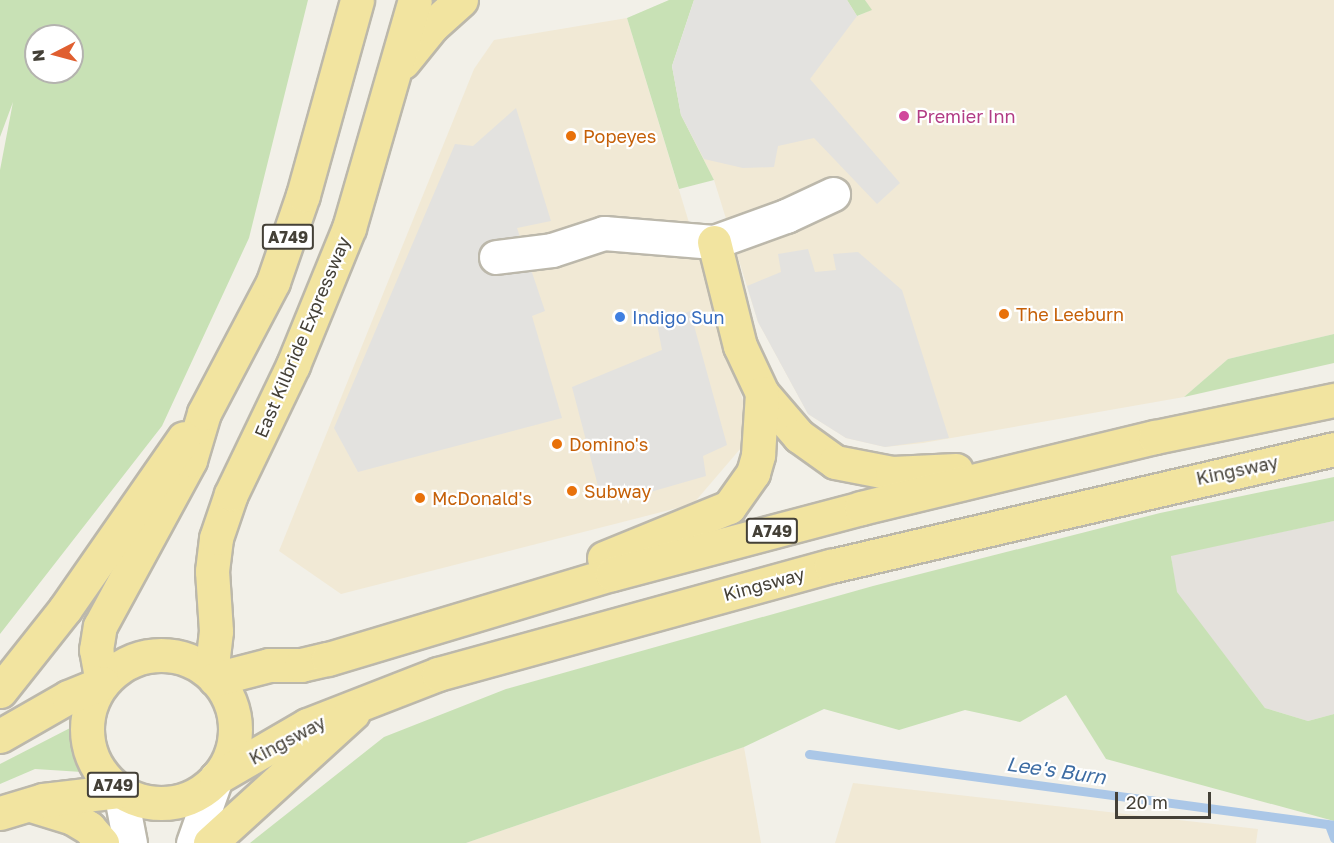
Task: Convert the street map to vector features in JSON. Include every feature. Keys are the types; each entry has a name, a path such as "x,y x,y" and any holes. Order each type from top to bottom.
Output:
{"main road":[{"name":"A749","path":"0,736 68,697 102,683 129,660 157,655 182,657 213,677 231,702 234,721 231,752 216,778 204,788 178,801 148,802 120,791 96,765 88,741 88,715 102,683 96,650 100,626 190,460 204,413 273,282 303,195 357,0"},
{"name":"East Kilbride Expressway","path":"213,677 216,631 212,571 216,538 231,494 293,365 341,249 396,71 415,0"},
{"path":"396,71 432,26 461,0"},
{"path":"714,242 734,326 762,393 799,436 835,462 892,473 1036,466"},
{"path":"458,618 729,507 748,481 758,455 762,393"},
{"name":"A749","path":"213,677 269,665 302,665 328,659 458,618 804,523 1036,466 1334,400"},
{"path":"0,691 65,609 158,471 204,413"},
{"name":"Kingsway","path":"216,778 307,725 438,674 831,566 1334,449"},
{"path":"210,843 360,705"},
{"name":"A749","path":"13,808 120,791"},
{"path":"13,808 71,817 89,828 102,843"}],"street":[{"path":"496,257 552,250 604,234 714,242 786,216 833,194"},
{"path":"193,843 216,778"},
{"path":"120,791 130,843"}],"shaded area":[{"path":"694,0 847,0 858,16 871,10 865,0 1334,0 1334,334 1228,359 1184,397 923,443 885,447 846,438 808,414 758,322 714,180 681,115"},
{"path":"694,0 847,0 857,16 810,79 900,183 877,204 814,138 778,146 774,167 743,168 704,159 681,115 672,66"},
{"path":"627,18 753,434 693,504 341,594 279,551 474,69 494,40"},
{"path":"516,108 551,221 517,228 545,311 532,316 562,418 358,472 334,428 455,144 473,146"},
{"path":"808,249 815,272 836,270 833,254 858,252 902,290 949,438 885,447 846,438 808,414 758,322 747,286 781,272 778,254"},
{"path":"690,311 727,445 703,456 706,476 619,501 598,486 572,387 662,350 657,324"},
{"path":"1334,521 1334,714 1308,721 1265,708 1176,592 1171,555"},
{"path":"744,747 761,843 466,843"},
{"path":"853,783 1258,829 1256,843 835,843"}],"green space":[{"path":"0,0 308,0 249,238 162,426 0,634 0,170 13,102 0,137"},
{"path":"669,0 694,0 672,66 681,115 714,180 679,189 627,18"},
{"path":"847,0 865,0 872,10 857,16"},
{"path":"1334,334 1334,363 1184,397 1228,359"},
{"path":"1334,477 1334,521 1171,556 1177,592 1265,708 1308,721 1334,714 1334,821 1106,759 1066,695 1020,722 965,710 899,730 824,709 744,747 466,843 250,843 384,737 506,689 873,586 1160,513"},
{"path":"74,726 72,753 82,772 35,769 0,784 0,764"}],"waterway":[{"name":"Lee's Burn","path":"809,754 1334,825"},
{"path":"1329,825 1334,838"}],"place":[{"name":"Premier Inn","path":"904,116"},
{"name":"Popeyes","path":"571,136"},
{"name":"The Leeburn","path":"1004,314"},
{"name":"Indigo Sun","path":"620,317"},
{"name":"Domino's","path":"557,444"},
{"name":"Subway","path":"572,491"},
{"name":"McDonald's","path":"420,498"}]}
